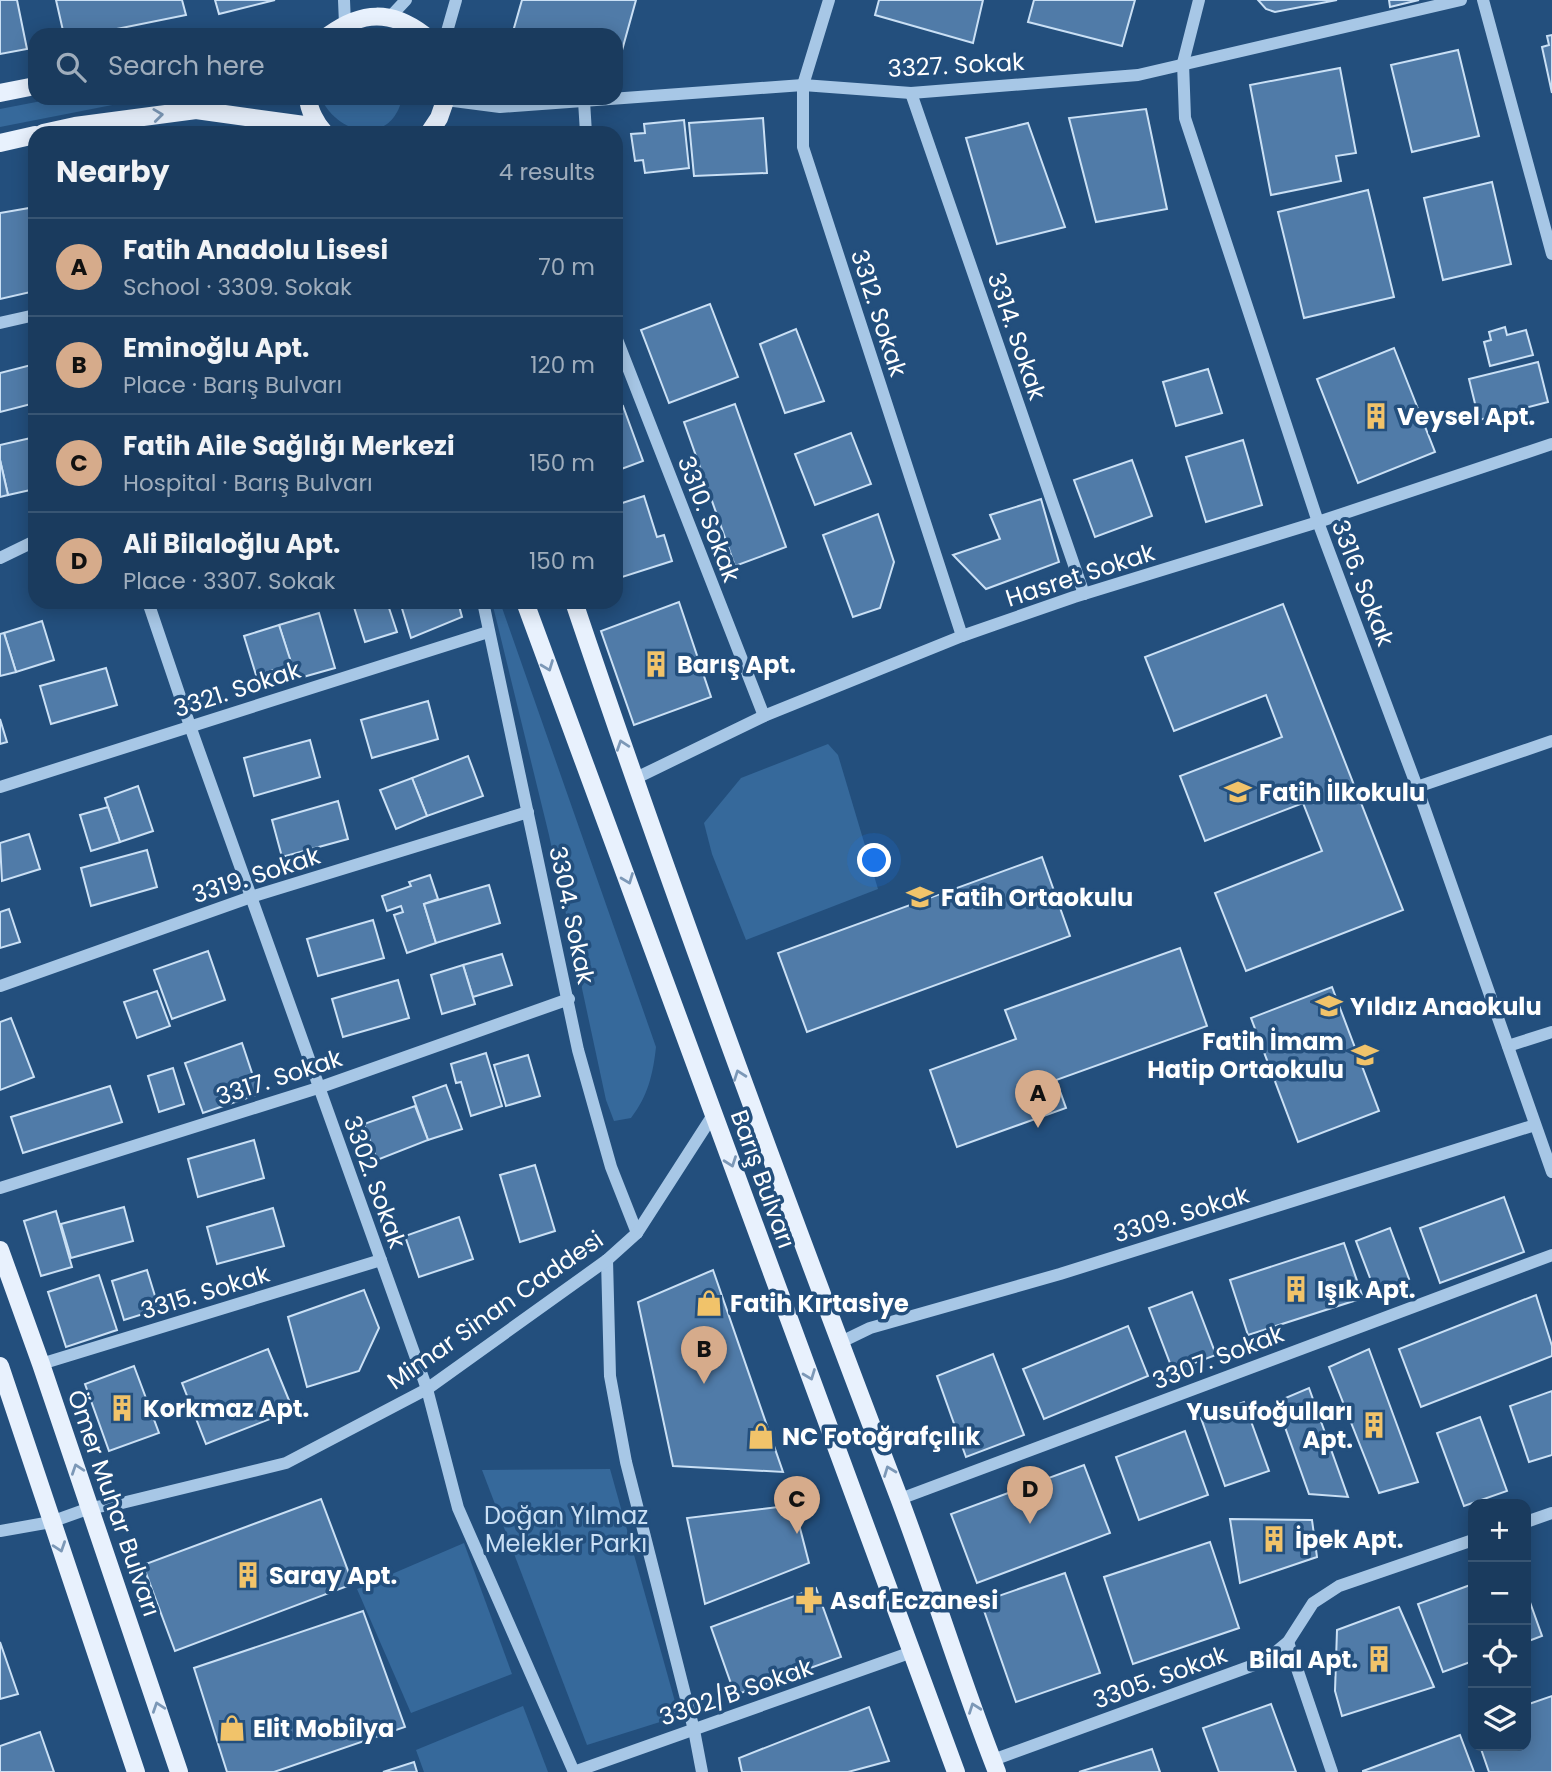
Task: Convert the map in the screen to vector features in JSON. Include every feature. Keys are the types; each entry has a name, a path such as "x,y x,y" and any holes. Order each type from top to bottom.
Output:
{"main road":[{"path":"339,28 366,17 390,17 415,28"},
{"path":"0,93 28,87"},
{"path":"309,105 320,126"},
{"path":"434,126 444,105"},
{"path":"71,126 197,110 297,126"},
{"path":"0,143 28,137"},
{"name":"Barış Bulvarı","path":"528,609 956,1772"},
{"name":"Barış Bulvarı","path":"576,609 706,984 900,1499 995,1766"},
{"name":"Ömer Muhar Bulvarı","path":"0,1250 180,1772"},
{"path":"0,1366 136,1772"}],"street":[{"path":"344,0 345,24"},
{"path":"390,17 406,0"},
{"path":"448,28 456,0"},
{"name":"3312. Sokak","path":"829,0 803,85 803,147 962,636"},
{"name":"3316. Sokak","path":"1199,0 1183,63 1185,118 1318,522 1417,787 1552,1172"},
{"name":"3327. Sokak","path":"623,98 803,85 911,93 1138,75 1461,0"},
{"path":"1483,0 1552,254"},
{"name":"3314. Sokak","path":"911,93 1084,594"},
{"name":"3327. Sokak","path":"486,105 527,105"},
{"path":"584,105 586,126"},
{"path":"0,323 28,317"},
{"name":"3310. Sokak","path":"623,355 764,716"},
{"name":"Hasret Sokak","path":"634,779 764,716 962,636 1084,594 1318,522 1552,444"},
{"path":"0,558 28,544"},
{"name":"3302. Sokak","path":"150,609 427,1390 458,1508 574,1772"},
{"name":"3304. Sokak","path":"483,609 578,1049 611,1167 637,1233"},
{"name":"3321. Sokak","path":"0,787 488,632"},
{"path":"1417,787 1552,741"},
{"name":"3319. Sokak","path":"0,986 251,897 528,812"},
{"name":"3317. Sokak","path":"0,1188 318,1088 569,999"},
{"path":"1508,1046 1552,1032"},
{"name":"Mimar Sinan Caddesi","path":"0,1531 51,1522 90,1508 122,1503 286,1463 427,1390 607,1260 637,1233 713,1115"},
{"name":"3309. Sokak","path":"839,1343 870,1328 1074,1269 1535,1125"},
{"name":"3307. Sokak","path":"900,1499 1552,1255"},
{"name":"3315. Sokak","path":"41,1364 381,1260"},
{"path":"607,1260 612,1388 626,1462 694,1730 702,1772"},
{"path":"1531,1520 1552,1513"},
{"name":"3305. Sokak","path":"995,1766 1265,1661 1288,1642 1313,1603 1339,1586 1468,1542"},
{"path":"1288,1642 1332,1772"},
{"name":"3302/B Sokak","path":"574,1772 912,1652"}],"green space":[{"path":"28,104 112,105 0,127 0,109"},
{"path":"325,105 399,105 388,124 383,126 349,126"},
{"path":"494,609 502,609 656,1047 649,1084 631,1118 614,1121 606,1100 549,835"},
{"path":"828,744 838,755 878,889 746,940 712,854 704,823 741,778"},
{"name":"Doğan Yılmaz Melekler Parkı","path":"610,1469 679,1716 587,1745 482,1470"},
{"path":"464,1543 512,1674 411,1713 357,1589"},
{"path":"523,1706 548,1772 424,1772 416,1750"}],"building":[{"path":"0,0 17,0 27,49 0,54"},
{"path":"56,0 182,0 186,15 122,28 62,28"},
{"path":"215,0 275,0 219,14"},
{"path":"522,0 636,0 623,47 623,28 514,28"},
{"path":"879,0 983,0 973,43 875,15"},
{"path":"1034,0 1135,0 1122,46 1028,22"},
{"path":"1258,0 1337,0 1275,12 1266,9"},
{"path":"1389,0 1419,0 1390,7"},
{"path":"1552,35 1552,93 1542,47 1549,45 1547,36"},
{"path":"1458,50 1479,136 1412,152 1391,65"},
{"path":"1340,68 1356,153 1336,156 1341,181 1271,195 1250,85"},
{"path":"1146,109 1167,209 1096,222 1069,118"},
{"path":"763,118 767,173 694,176 689,123"},
{"path":"684,120 689,168 645,173 643,160 635,161 631,134 645,133 644,124"},
{"path":"1028,123 1065,227 997,244 966,138"},
{"path":"1492,182 1511,264 1443,280 1424,198"},
{"path":"1368,190 1394,297 1304,318 1278,212"},
{"path":"28,208 28,293 0,299 0,213"},
{"path":"710,304 738,377 669,403 641,330"},
{"path":"1505,327 1507,335 1526,330 1533,355 1490,366 1484,342 1491,340 1489,332"},
{"path":"796,329 824,401 785,413 760,344"},
{"name":"Veysel Apt.","path":"1394,348 1435,452 1358,483 1317,379"},
{"path":"1538,362 1548,402 1479,420 1469,379"},
{"path":"28,366 28,405 0,412 0,373"},
{"path":"1208,369 1222,413 1176,426 1163,382"},
{"path":"735,404 786,547 735,566 684,422"},
{"path":"623,406 643,461 623,468"},
{"path":"851,433 871,484 815,505 795,454"},
{"path":"28,439 28,491 8,495 0,460 0,445"},
{"path":"1243,440 1262,505 1206,522 1186,457"},
{"path":"0,460 8,495 0,497"},
{"path":"1132,460 1152,516 1095,537 1074,480"},
{"path":"644,496 657,537 664,535 672,561 623,577 623,503"},
{"path":"1041,499 1059,562 986,589 953,555 1000,539 990,515"},
{"path":"878,514 894,562 880,608 853,617 823,535"},
{"name":"Barış Apt.","path":"679,602 711,697 634,725 601,631"},
{"path":"1283,604 1403,910 1246,971 1215,893 1322,851 1303,803 1205,841 1180,776 1282,737 1266,695 1174,731 1145,657"},
{"path":"355,609 389,609 397,632 365,642"},
{"path":"402,609 460,609 462,617 411,638"},
{"path":"319,613 335,668 296,679 279,625"},
{"path":"42,621 54,660 16,672 4,633"},
{"path":"279,625 292,665 256,675 244,636"},
{"path":"4,633 16,672 0,676 0,634"},
{"path":"106,668 117,705 51,724 40,686"},
{"path":"428,701 438,739 372,758 361,720"},
{"path":"0,719 7,742 0,744"},
{"path":"310,740 320,777 254,796 244,758"},
{"path":"468,756 483,796 427,816 412,778"},
{"path":"412,778 427,816 396,829 380,790"},
{"path":"138,786 153,831 120,842 105,798"},
{"path":"338,801 348,839 282,857 272,820"},
{"path":"108,807 120,842 91,851 80,815"},
{"path":"29,834 40,869 2,881 0,843"},
{"path":"147,850 157,887 91,906 81,868"},
{"path":"1042,857 1070,936 807,1032 778,953"},
{"path":"430,875 438,899 424,904 436,943 407,953 394,915 403,912 401,906 387,911 382,896 411,886 409,882"},
{"path":"489,885 500,923 436,943 424,904"},
{"path":"9,909 20,942 0,948 0,912"},
{"path":"373,920 384,958 318,976 307,939"},
{"path":"1180,948 1207,1026 1056,1080 1066,1108 957,1147 930,1070 1016,1039 1005,1010"},
{"path":"208,951 225,1000 172,1019 154,970"},
{"path":"502,954 512,985 473,997 463,965"},
{"path":"463,965 475,1004 442,1014 431,975"},
{"path":"398,980 409,1018 343,1037 332,999"},
{"path":"1332,987 1379,1111 1298,1142 1251,1018"},
{"path":"157,991 170,1026 137,1038 124,1002"},
{"path":"11,1018 34,1077 0,1090 0,1022"},
{"path":"242,1043 259,1094 203,1113 185,1063"},
{"path":"486,1053 502,1106 471,1116 461,1082 456,1083 451,1064"},
{"path":"528,1055 540,1096 506,1106 494,1065"},
{"path":"173,1068 184,1104 159,1112 148,1076"},
{"path":"446,1085 462,1129 428,1140 413,1097"},
{"path":"110,1086 122,1122 23,1153 11,1117"},
{"path":"415,1106 428,1140 377,1160 364,1124"},
{"path":"254,1140 264,1178 198,1197 188,1159"},
{"path":"535,1165 555,1231 520,1242 500,1175"},
{"path":"1504,1197 1524,1252 1440,1283 1420,1228"},
{"path":"124,1207 133,1241 71,1258 61,1224"},
{"path":"273,1208 284,1246 217,1264 207,1227"},
{"path":"56,1211 72,1267 41,1276 24,1221"},
{"path":"459,1217 473,1259 419,1277 405,1236"},
{"path":"1390,1228 1409,1279 1375,1291 1356,1241"},
{"name":"Işık Apt.","path":"1344,1243 1363,1298 1248,1335 1230,1280"},
{"path":"147,1270 159,1309 124,1320 112,1281"},
{"path":"713,1270 783,1472 673,1466 638,1302"},
{"path":"99,1275 117,1330 66,1347 48,1292"},
{"path":"364,1290 379,1328 359,1371 307,1387 288,1317"},
{"path":"1192,1292 1216,1355 1173,1371 1149,1308"},
{"path":"1536,1295 1552,1346 1552,1356 1421,1407 1399,1349"},
{"path":"1128,1326 1148,1376 1044,1419 1023,1369"},
{"path":"268,1349 293,1410 206,1444 182,1383"},
{"name":"Yusufoğulları Apt.","path":"1369,1349 1418,1482 1379,1493 1329,1367"},
{"path":"993,1354 1024,1435 966,1457 937,1376"},
{"name":"Korkmaz Apt.","path":"134,1366 159,1433 109,1451 85,1384"},
{"path":"1309,1388 1348,1497 1309,1494 1276,1402"},
{"path":"1552,1391 1552,1455 1529,1462 1510,1406"},
{"path":"1244,1402 1269,1471 1225,1486 1201,1418"},
{"path":"1480,1417 1507,1491 1484,1499 1468,1499 1468,1505 1464,1506 1437,1433"},
{"path":"1185,1431 1208,1495 1139,1520 1116,1457"},
{"path":"1084,1465 1110,1533 977,1583 951,1514"},
{"name":"Saray Apt.","path":"321,1499 353,1584 175,1651 143,1565"},
{"path":"794,1505 809,1563 705,1604 687,1518"},
{"name":"İpek Apt.","path":"1230,1519 1312,1520 1317,1557 1240,1583"},
{"path":"1210,1542 1239,1628 1133,1664 1104,1577"},
{"path":"1065,1573 1100,1673 1016,1702 981,1602"},
{"path":"1468,1586 1468,1663 1443,1672 1418,1604"},
{"path":"816,1588 841,1657 735,1695 711,1627"},
{"path":"1531,1605 1542,1636 1531,1640"},
{"name":"Bilal Apt.","path":"1399,1607 1434,1687 1342,1716 1335,1691 1337,1630"},
{"path":"363,1611 405,1727 274,1772 227,1772 194,1668"},
{"path":"0,1642 18,1694 0,1699"},
{"path":"1552,1696 1552,1772 1489,1772 1482,1751 1531,1751 1531,1703"},
{"path":"1271,1704 1296,1772 1219,1772 1203,1728"},
{"path":"869,1707 889,1761 848,1772 742,1772 739,1758"},
{"path":"40,1732 54,1772 0,1772 0,1746"},
{"path":"1460,1735 1474,1772 1363,1772 1363,1771"},
{"path":"1152,1749 1160,1772 1079,1772"},
{"path":"414,1762 417,1772 383,1772"}],"place":[{"name":"Veysel Apt.","path":"1376,416"},
{"name":"Barış Apt.","path":"656,664"},
{"name":"Fatih İlkokulu","path":"1238,792"},
{"name":"Fatih Ortaokulu","path":"920,897"},
{"name":"Yıldız Anaokulu","path":"1329,1006"},
{"name":"Fatih İmam Hatip Ortaokulu","path":"1365,1055"},
{"name":"Fatih Anadolu Lisesi","path":"1038,1128"},
{"name":"Işık Apt.","path":"1296,1289"},
{"name":"Fatih Kırtasiye","path":"709,1303"},
{"name":"Eminoğlu Apt.","path":"704,1384"},
{"name":"Korkmaz Apt.","path":"122,1408"},
{"name":"Yusufoğulları Apt.","path":"1374,1425"},
{"name":"NC Fotoğrafçılık","path":"761,1436"},
{"name":"Ali Bilaloğlu Apt.","path":"1030,1524"},
{"name":"Fatih Aile Sağlığı Merkezi","path":"797,1534"},
{"name":"İpek Apt.","path":"1274,1539"},
{"name":"Saray Apt.","path":"248,1575"},
{"name":"Asaf Eczanesi","path":"809,1600"},
{"name":"Bilal Apt.","path":"1379,1659"},
{"name":"Elit Mobilya","path":"232,1728"}]}
